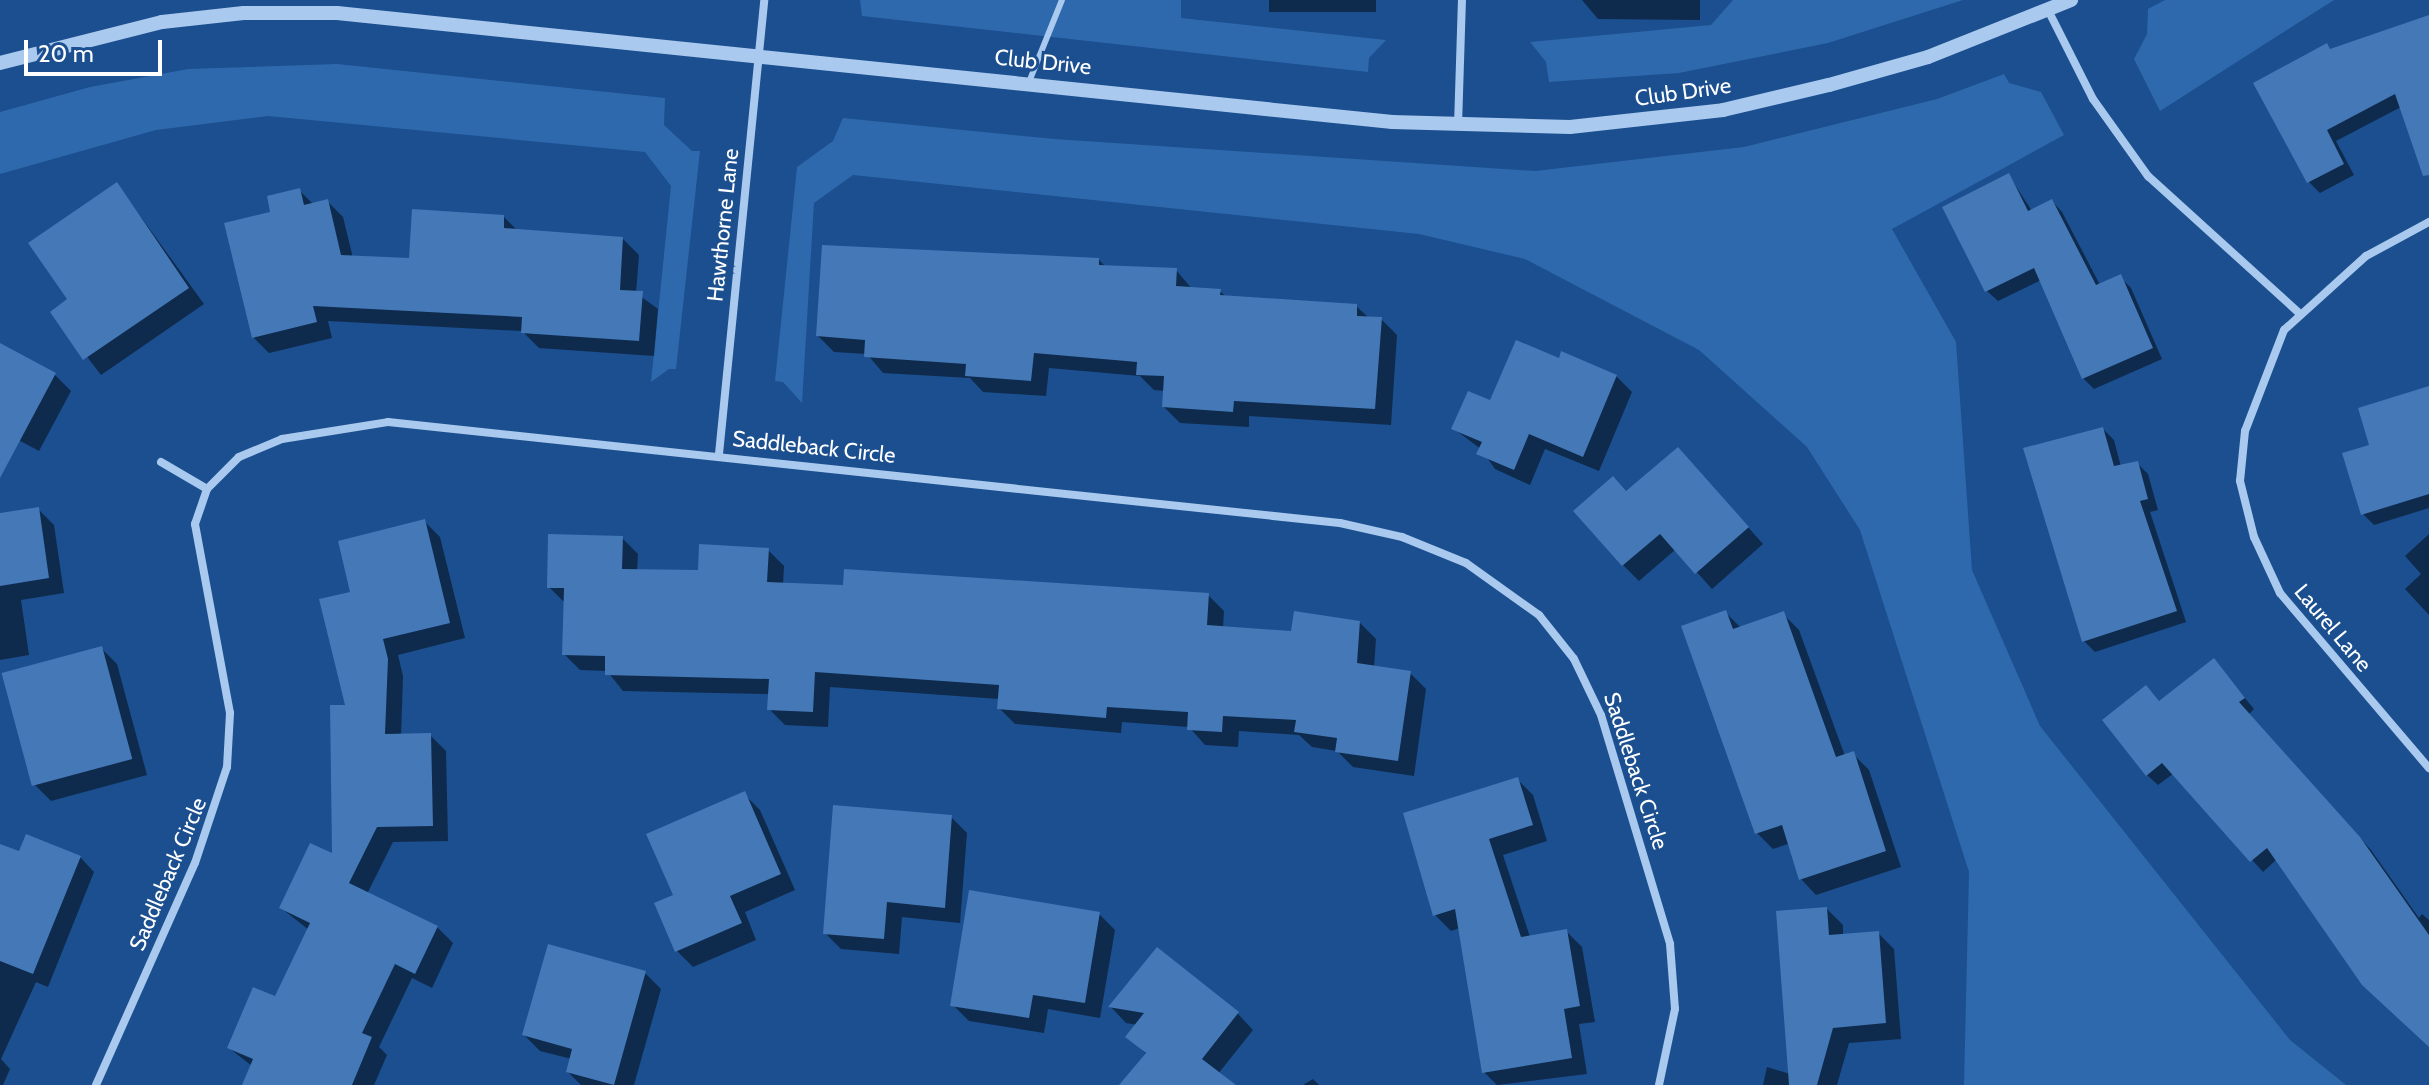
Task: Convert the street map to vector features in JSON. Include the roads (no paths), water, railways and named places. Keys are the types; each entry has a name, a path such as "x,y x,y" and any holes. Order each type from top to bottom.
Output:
{"street":[{"name":"Hawthorne Lane","path":"719,454 764,0"},
{"path":"1458,126 1462,0"},
{"name":"Club Drive","path":"0,63 162,22 244,13 415,19 1458,126 1570,127 1723,110 1928,57 2071,0"},
{"path":"2048,10 2093,99 2148,176 2298,312"},
{"name":"Laurel Lane","path":"2429,222 2366,256 2298,312 2273,353 2245,431 2240,481 2248,519 2265,563 2295,613 2429,768"},
{"name":"Saddleback Circle","path":"96,1085 205,838 227,767 230,713 195,524 207,489 239,457 282,439 388,422 719,454 1340,523 1438,550 1508,589 1558,637 1587,683 1664,915 1675,1009 1659,1085"},
{"path":"161,462 207,489"}],"lane":[{"path":"1028,82 1062,0"}]}
